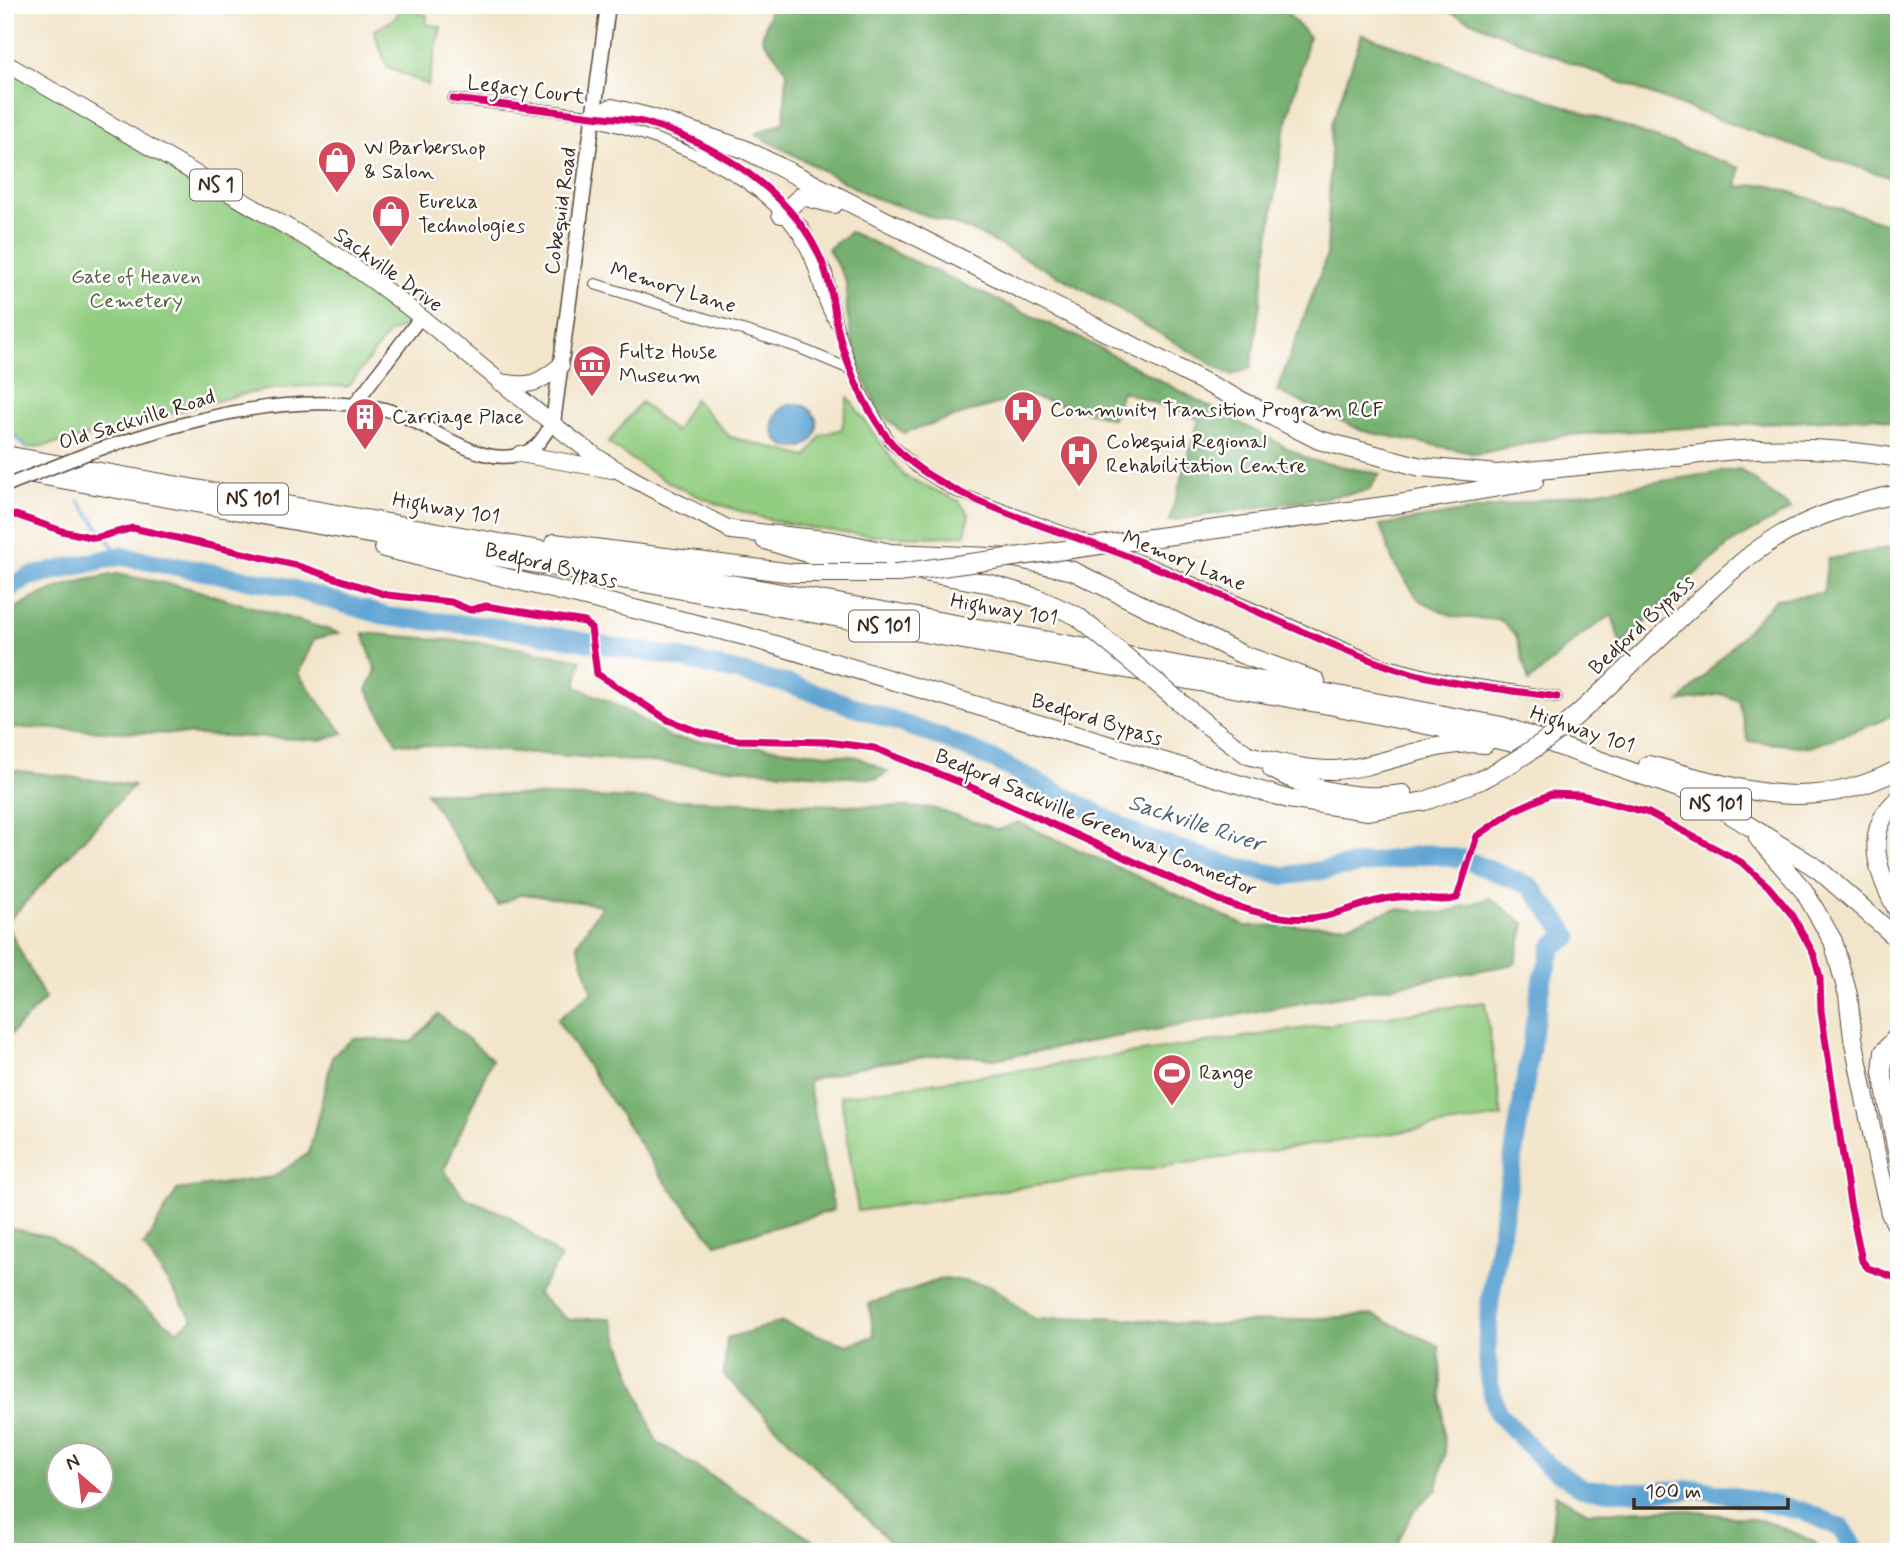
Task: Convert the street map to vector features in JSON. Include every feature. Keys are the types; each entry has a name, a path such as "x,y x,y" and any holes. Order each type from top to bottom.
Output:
{"highway":[{"path":"595,116 612,108 652,118 744,149 1319,440 1421,467 1497,474 1691,455"},
{"path":"784,211 802,196 871,214"},
{"name":"Bedford Bypass","path":"502,542 540,542 793,573 898,573 1392,505 1691,455 1798,449 1866,452 1899,458"},
{"name":"Highway 101","path":"5,455 502,542 1502,726 1701,796 1818,869 1899,940"},
{"name":"Highway 101","path":"5,469 1334,706 1563,754 1664,790 1758,838 1817,880 1899,948"},
{"name":"Bedford Bypass","path":"204,505 745,636 1288,799 1368,810 1425,801 1481,780 1525,757 1566,727 1753,554 1798,527 1860,501 1899,494"},
{"path":"732,530 810,554 991,584 1037,598 1077,616 1207,725 1248,755 1286,777 1354,797 1392,796 1481,780"},
{"path":"732,530 834,541 891,553 1015,558 1073,571 1241,654 1365,699"},
{"path":"1502,726 1761,794 1796,797 1835,794 1872,784 1899,769"},
{"path":"1248,755 1291,766 1333,770 1475,743 1563,754"},
{"path":"1899,799 1888,808 1875,835 1878,870 1899,913"},
{"path":"1758,838 1804,891 1833,941 1848,995 1853,1038 1878,1163 1891,1213 1899,1230"},
{"path":"1899,1034 1884,1052 1882,1072 1899,1162"}],"main road":[{"name":"Cobequid Road","path":"553,423 608,5"},
{"name":"Sackville Drive","path":"5,63 334,254 420,318 497,382 618,471 659,496 732,530"},
{"path":"497,382 526,386 543,380 561,365"},
{"path":"520,453 618,471"}],"street":[{"name":"Legacy Court","path":"453,99 645,122 689,139 754,179 784,211 803,226 827,273 837,325 852,370"},
{"name":"Memory Lane","path":"595,284 797,347 852,370 890,442 917,468 954,491 1155,566 1380,663 1446,680 1558,697"},
{"path":"353,406 420,318"},
{"name":"Old Sackville Road","path":"5,486 91,452 206,416 243,410 353,406 398,413 471,450 488,455 520,453"},
{"path":"520,453 535,447 553,423"}],"green space":[{"path":"403,5 420,5 418,13 427,15 426,24 441,27 428,85 387,67 374,31 395,18"},
{"path":"771,5 1280,5 1309,37 1283,137 1251,368 1231,375 1068,281 973,231 872,197 755,134 784,122 787,71 762,38"},
{"path":"1434,5 1899,5 1899,180 1781,142 1664,99"},
{"path":"1362,34 1740,168 1737,187 1766,184 1899,228 1899,425 1876,417 1567,435 1477,454 1363,431 1277,391 1327,255 1332,124"},
{"name":"Gate of Heaven Cemetery","path":"5,63 151,146 422,319 389,333 348,387 307,386 266,390 226,398 106,432 26,448 5,426"},
{"path":"850,232 1084,340 1310,460 1380,474 1368,491 1169,521 1199,419 1122,391 1113,419 1025,395 903,433 880,413 855,355 847,313 846,281 828,249"},
{"path":"848,397 904,476 959,501 969,515 965,535 928,537 852,534 815,529 741,512 672,484 608,443 641,402 675,432 694,399 730,437 807,457 821,435 842,429"},
{"path":"1740,469 1791,509 1730,544 1680,587 1621,646 1612,615 1580,636 1529,682 1516,635 1500,620 1454,617 1419,600 1394,564 1380,525"},
{"path":"1899,546 1899,711 1879,722 1810,747 1748,741 1739,701 1721,694 1680,702 1776,599 1823,593 1828,559"},
{"path":"117,574 189,588 339,633 314,639 298,674 343,733 321,740 5,727 5,615 59,588"},
{"path":"363,633 495,644 581,660 576,687 613,703 672,738 858,757 888,772 877,779 397,743 367,690 376,671"},
{"path":"5,769 134,785 6,923 45,999 5,1040"},
{"path":"426,792 932,808 999,830 1018,822 1246,926 1348,925 1395,909 1442,913 1490,898 1525,924 1515,964 995,1059 950,1054 872,1064 808,1081 834,1210 716,1244 666,1183 557,1020 592,992 577,944 602,905 522,894 498,905"},
{"name":"Range","path":"1485,1002 1502,1117 858,1211 841,1096"},
{"path":"438,1014 492,1059 444,1170 464,1197 509,1216 561,1258 537,1294 568,1320 611,1318 656,1441 831,1552 5,1552 5,1227 51,1237 176,1330 193,1320 144,1246 177,1190 273,1177 309,1153 333,1055 354,1038 412,1042"},
{"path":"945,1278 991,1286 1035,1319 1103,1317 1206,1325 1373,1315 1439,1346 1445,1454 1437,1489 1414,1510 1393,1552 900,1552 724,1375 727,1338 781,1322 846,1345 874,1336 869,1304"},
{"path":"1555,1494 1588,1512 1676,1509 1766,1521 1814,1541 1822,1552 1556,1552 1551,1544"}],"water":[{"path":"795,404 811,410 817,426 811,442 795,448 779,442 773,426 779,410"}],"waterway":[{"path":"5,426 26,447"},
{"path":"79,501 120,556"},
{"name":"Sackville River","path":"5,591 28,577 120,556 283,586 389,617 502,628 676,657 792,685 940,737 997,761 1140,836 1225,864 1285,876 1428,854 1463,859 1530,886 1570,937 1553,945 1541,984 1490,1301 1487,1346 1489,1381 1498,1413 1547,1465 1584,1489 1638,1492 1699,1489 1803,1511 1841,1528 1857,1552"}],"cycle path":[{"path":"453,99 647,123 704,146 757,180 781,201 801,225 817,251 830,286 847,361 862,396 881,429 904,456 950,487 1008,513 1156,568 1379,663 1444,681 1557,697"},
{"name":"Bedford Sackville Greenway Connector","path":"5,516 16,515 62,531 95,538 133,528 295,565 387,595 451,602 470,610 486,606 585,622 591,628 597,674 668,720 699,732 737,740 827,742 874,748 964,784 1221,901 1273,916 1313,918 1399,897 1443,900 1457,898 1477,836 1515,810 1551,794 1581,795 1649,813 1741,862 1768,886 1793,916 1814,955 1820,977 1821,1011 1850,1203 1862,1261 1868,1268 1899,1279"}],"place":[{"name":"W Barbershop & Salon","path":"337,194"},
{"name":"Eureka Technologies","path":"391,248"},
{"name":"Fultz House Museum","path":"592,398"},
{"name":"Community Transition Program RCF","path":"1023,444"},
{"name":"Carriage Place","path":"365,451"},
{"name":"Cobequid Regional Rehabilitation Centre","path":"1079,488"},
{"name":"Range","path":"1172,1107"}]}
